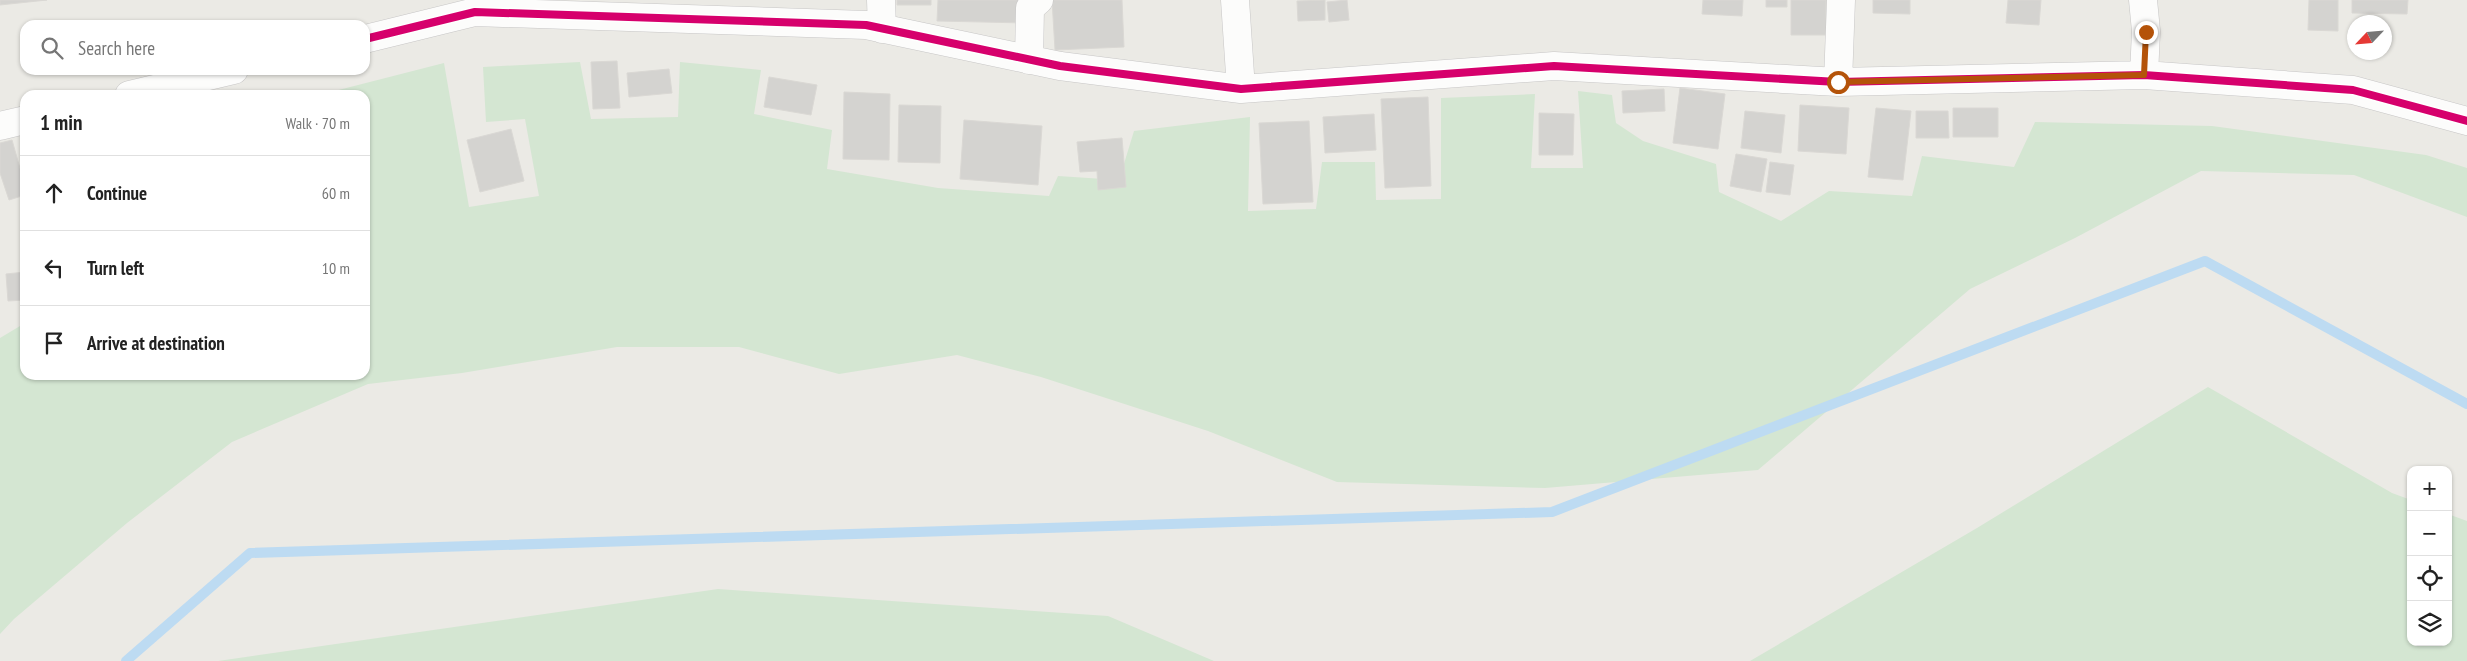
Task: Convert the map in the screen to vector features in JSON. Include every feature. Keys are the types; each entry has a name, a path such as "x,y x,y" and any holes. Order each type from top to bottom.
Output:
{"street":[{"path":"881,0 882,29"},
{"path":"1029,60 1030,8 1039,0"},
{"path":"1235,0 1241,89"},
{"path":"1838,82 1841,0"},
{"path":"2143,0 2146,32 2144,75"},
{"path":"370,37 474,6 866,25 1060,66 1241,89 1554,66 1838,82 2144,75 2353,90 2467,121"},
{"path":"150,90 213,75"},
{"path":"0,126 20,121"}],"green space":[{"path":"580,62 591,119 678,117 680,62 761,70 754,114 832,130 827,169 938,188 1049,196 1058,176 1119,180 1134,131 1250,117 1248,211 1316,209 1322,162 1375,162 1376,200 1441,199 1441,98 1535,94 1531,168 1583,168 1578,91 1612,95 1616,123 1643,141 1716,164 1719,192 1781,221 1829,191 1912,196 1922,156 2014,167 2035,122 2212,126 2426,155 2467,168 2467,217 2354,175 2201,171 2075,238 1970,289 1758,470 1545,488 1337,482 1208,431 1041,377 957,355 839,374 739,347 617,347 462,373 368,384 232,442 127,523 14,619 0,634 0,338 20,326 20,380 370,380 370,90 339,90 444,63 469,207 539,196 525,119 486,122 483,67"},
{"path":"2208,387 2392,493 2407,499 2407,646 2452,646 2452,515 2467,521 2467,661 1750,661 1977,528"},
{"path":"718,589 1108,616 1214,661 218,661"}],"building":[{"path":"0,0 47,0 0,5"},
{"path":"897,0 931,0 931,5 897,5"},
{"path":"938,0 1025,0 1025,23 937,21"},
{"path":"1052,0 1122,0 1124,47 1055,50"},
{"path":"1325,0 1325,20 1298,21 1297,1"},
{"path":"1347,0 1349,20 1329,22 1327,2"},
{"path":"1703,0 1743,0 1742,16 1702,14"},
{"path":"1766,0 1787,0 1787,7 1766,7"},
{"path":"1791,0 1826,0 1826,35 1791,35"},
{"path":"1873,0 1910,0 1910,14 1873,13"},
{"path":"2008,0 2041,0 2039,25 2006,23"},
{"path":"2309,0 2338,0 2338,31 2308,30"},
{"path":"2352,0 2408,0 2407,14 2352,13"},
{"path":"617,61 620,108 593,109 591,62"},
{"path":"669,69 672,93 629,97 627,73"},
{"path":"769,77 817,85 811,115 764,107"},
{"path":"1680,88 1725,94 1718,149 1673,143"},
{"path":"1664,89 1665,111 1623,113 1622,91"},
{"path":"844,92 890,94 889,160 843,159"},
{"path":"1428,97 1431,186 1385,188 1381,99"},
{"path":"899,105 941,106 940,163 898,162"},
{"path":"1800,105 1849,108 1846,154 1798,151"},
{"path":"1876,108 1911,111 1903,180 1868,177"},
{"path":"1953,108 1998,108 1998,137 1953,137"},
{"path":"1745,111 1785,115 1781,153 1741,148"},
{"path":"1916,111 1948,111 1949,138 1916,138"},
{"path":"1539,113 1574,114 1573,155 1539,155"},
{"path":"1374,114 1376,150 1325,153 1323,117"},
{"path":"964,120 1042,126 1038,185 960,179"},
{"path":"1309,121 1313,202 1263,204 1259,123"},
{"path":"511,129 524,181 480,192 467,140"},
{"path":"1122,138 1126,187 1098,190 1097,171 1080,172 1077,142"},
{"path":"12,140 20,168 20,197 9,200 0,173 0,143"},
{"path":"1736,154 1767,159 1761,192 1730,186"},
{"path":"1770,162 1794,165 1790,195 1766,192"},
{"path":"20,273 20,300 8,301 6,274"}],"waterway":[{"path":"126,661 250,553 1552,512 2205,261 2467,404"}],"cycle path":[{"path":"370,38 475,12 866,25 1060,66 1241,89 1554,66 1838,82 2144,75 2353,90 2467,121"}],"route":[{"path":"1838,82 2144,75 2146,32"}]}
